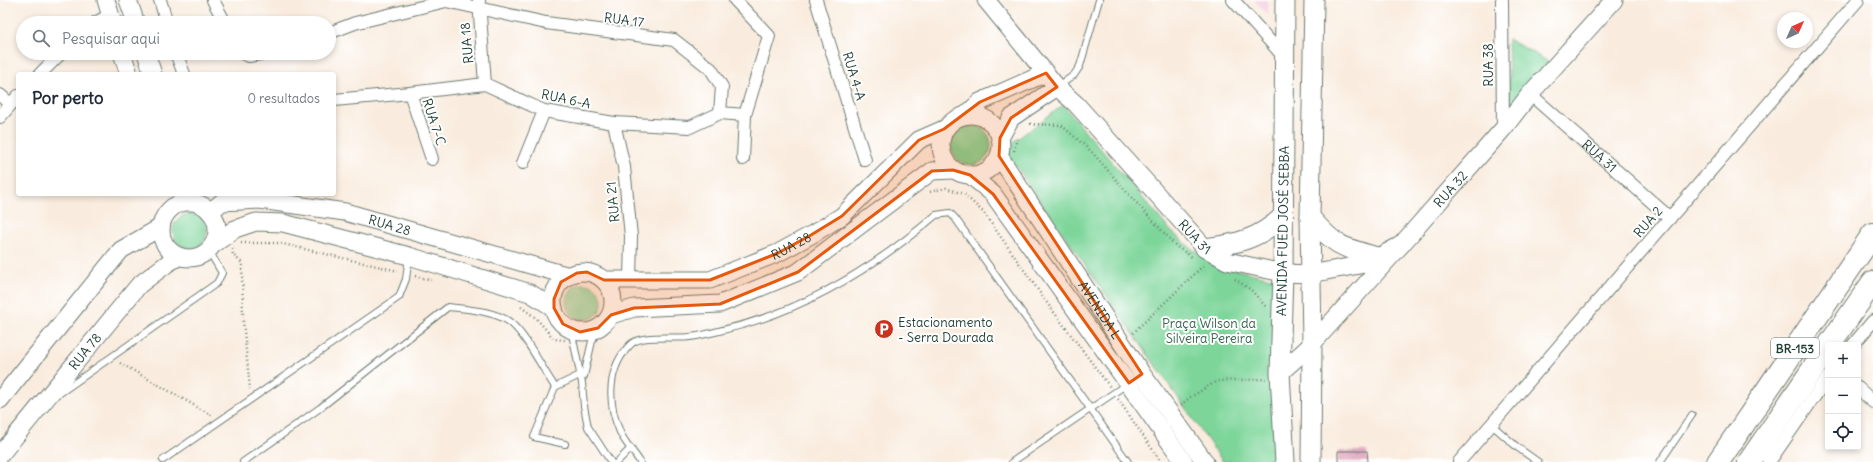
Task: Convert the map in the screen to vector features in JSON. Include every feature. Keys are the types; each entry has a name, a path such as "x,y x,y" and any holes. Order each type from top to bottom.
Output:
{"highway":[{"name":"BR-153","path":"1718,462 1873,234"},
{"name":"BR-153","path":"1832,342 1873,282"},
{"name":"BR-153","path":"1749,462 1825,352"}],"main road":[{"path":"128,0 134,16"},
{"path":"966,115 980,102 1046,73 986,0"},
{"name":"AVENIDA FUED JOSÉ SEBBA","path":"1285,0 1283,273 1280,376 1285,462"},
{"name":"AVENIDA FUED JOSÉ SEBBA","path":"1311,462 1312,344 1310,217 1314,0"},
{"name":"RUA 32","path":"1280,376 1312,344 1401,245 1503,129 1530,94 1614,0"},
{"path":"124,60 128,72"},
{"path":"148,60 152,72"},
{"name":"RUA 31","path":"1046,73 1057,87 1076,104 1204,259 1283,273 1310,274 1365,264 1401,245"},
{"path":"1000,138 1011,118 1057,87"},
{"path":"966,115 980,116 992,123 1000,138 1007,157 994,164 988,170 979,174 970,175 953,170 947,164 940,147 944,129 958,117 966,115"},
{"name":"RUA 28","path":"604,280 710,280 778,253 842,216 919,140 944,129"},
{"name":"AVENIDA L","path":"1007,157 1121,342 1135,379"},
{"name":"RUA 28","path":"611,315 634,308 720,304 798,272 932,171 953,170"},
{"name":"AVENIDA L","path":"970,175 993,194 1164,418 1205,462"},
{"path":"0,400 121,250 163,222 176,205 191,198 210,212 218,227 212,247 195,258 178,257 171,252 165,245 161,236 163,222 167,199 166,196"},
{"name":"RUA 28","path":"210,212 222,202 260,200 345,212 569,276"},
{"path":"1204,259 1234,244 1257,235 1272,226 1283,216"},
{"path":"1310,217 1327,237 1339,246 1377,258"},
{"name":"RUA 28","path":"212,247 235,228 256,222 283,223 409,256 530,293 554,308"},
{"name":"RUA 78","path":"0,455 139,285 178,257"},
{"path":"587,272 596,275 604,280 610,288 613,296 611,315 606,322 598,328 580,332 571,329 563,324 557,317 554,308 556,289 561,282 569,276 577,273 587,272"},
{"name":"AVENIDA L","path":"1164,418 1184,462"}],"street":[{"path":"160,0 165,16"},
{"path":"213,0 221,16"},
{"path":"735,0 769,36 746,115 743,159"},
{"name":"RUA 4-A","path":"816,0 865,160"},
{"path":"1233,0 1285,58"},
{"name":"RUA 38","path":"1502,0 1503,129"},
{"name":"RUA 2","path":"1459,462 1858,0"},
{"name":"RUA 17","path":"336,30 355,23 446,1 479,4 498,14 546,23 674,40 711,69 722,87 720,113"},
{"name":"RUA 18","path":"479,4 485,84"},
{"path":"42,72 54,60"},
{"path":"179,60 183,72"},
{"path":"336,100 485,84"},
{"name":"RUA 6-A","path":"485,84 544,111 614,123 690,127 720,113 746,115"},
{"name":"RUA 7-C","path":"410,93 432,159"},
{"name":"RUA 31","path":"1530,94 1670,218"},
{"path":"0,95 14,100 0,117"},
{"path":"523,163 544,111"},
{"name":"RUA 21","path":"614,123 624,167 630,228 630,280"},
{"path":"1856,342 1873,321"},
{"path":"1769,462 1827,378"},
{"path":"1861,391 1873,402"}],"lane":[{"path":"1057,87 1074,75 1080,66 1099,0"},
{"path":"640,462 620,433 613,413 611,392 614,370 621,355 632,343 639,339 690,337 702,335 740,327 776,313 841,284 907,240 936,215 950,213 1128,462"},
{"path":"40,406 217,283 222,273 212,247"},
{"path":"163,460 399,297 406,279 409,256"},
{"path":"243,462 320,408 448,307 487,312 510,322 527,343 555,386"},
{"path":"565,444 534,437 555,386 582,374 592,341 598,328"},
{"path":"571,329 582,374 584,406 588,427 611,462"},
{"path":"1012,462 1135,379"},
{"path":"1660,462 1692,415"},
{"path":"1492,425 1517,447 1538,462"},
{"path":"617,462 631,448"}],"path":[{"path":"1025,128 1031,123 1061,125 1091,151 1177,247 1204,259 1131,335 1121,342"},
{"path":"1007,157 1014,151 1018,138"},
{"path":"231,244 233,255 242,263 242,321 251,399"},
{"path":"1233,277 1251,290 1268,310"},
{"path":"111,357 221,420"},
{"path":"1143,437 1164,418 1190,398 1217,381 1280,376"}],"highlighted area":[{"path":"1046,73 1057,87 1011,118 1000,138 999,156 1142,374 1129,383 993,194 970,175 953,170 932,171 798,272 720,304 634,308 611,315 598,328 580,332 563,324 554,308 554,299 561,282 577,273 587,272 604,280 710,280 778,253 842,216 919,140 944,129 980,102"}],"shaded area":[{"path":"1254,0 1268,0 1268,15"}],"green space":[{"path":"1508,39 1549,62 1510,106"},
{"name":"Praça Wilson da Silveira Pereira","path":"1063,105 1170,230 1192,249 1225,267 1275,279 1273,325 1273,462 1223,462 1004,149"},
{"path":"971,125 979,127 985,131 989,137 991,145 989,153 985,159 979,163 971,165 963,163 957,159 953,153 951,145 953,137 957,131 963,127"},
{"path":"187,214 193,214 202,219 206,225 206,237 202,243 193,248 187,248 178,243 173,234 173,228 178,219"},
{"path":"584,284 594,287 599,292 602,302 599,312 594,317 584,320 574,317 569,312 566,302 569,292 574,287"}],"building":[{"path":"1338,451 1367,451 1368,462 1338,462"}],"place":[{"name":"Estacionamento - Serra Dourada","path":"884,329"}]}
